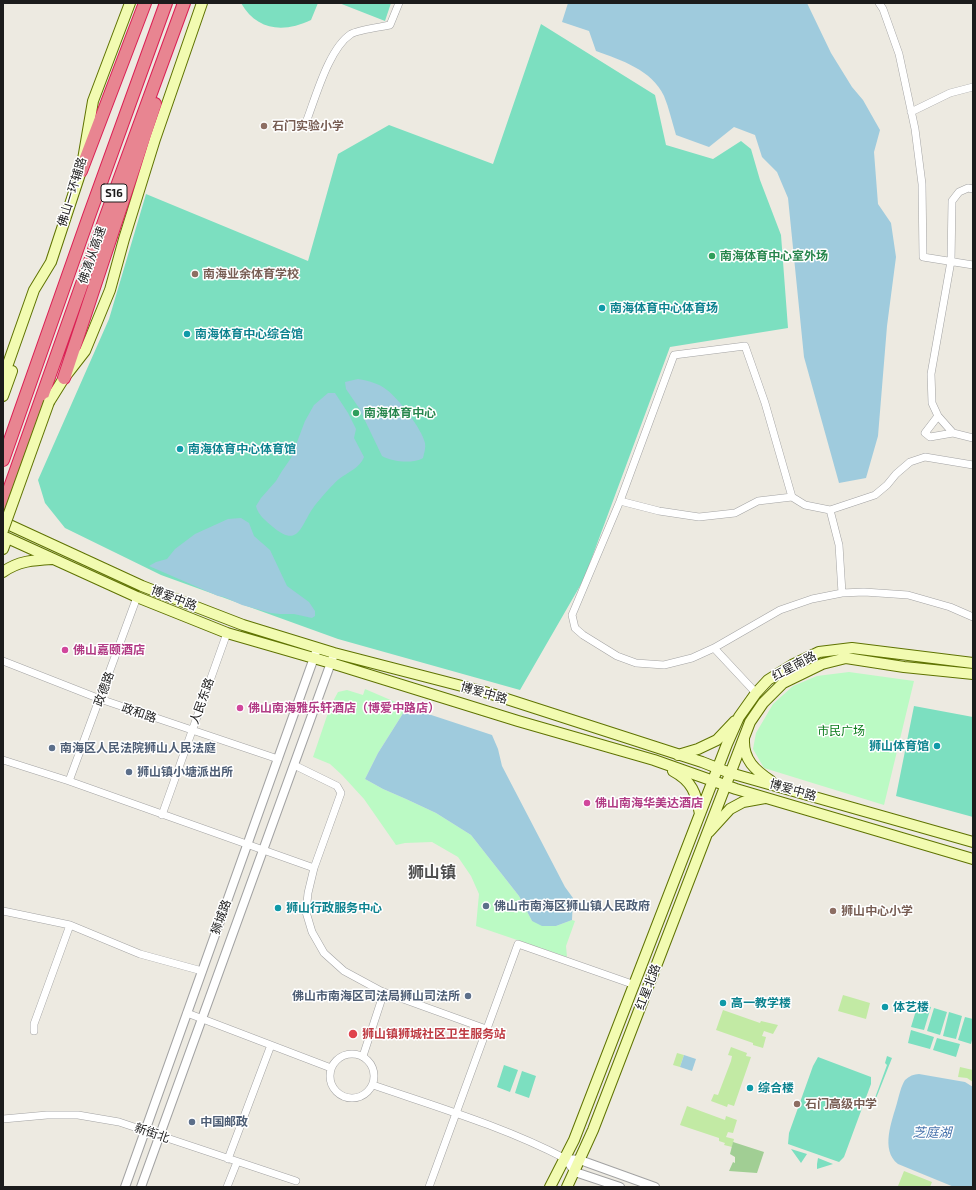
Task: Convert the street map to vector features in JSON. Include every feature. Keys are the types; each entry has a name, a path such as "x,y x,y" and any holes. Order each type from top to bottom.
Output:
{"highway":[{"path":"81,171 145,3"},
{"name":"佛清从高速","path":"3,460 166,3"},
{"path":"64,378 160,90 184,3"},
{"name":"佛清从高速","path":"3,508 46,384 184,3"}],"main road":[{"name":"佛山一环辅路","path":"3,378 34,290 51,262 81,171 93,101 130,3"},
{"path":"3,549 4,535 49,402 64,378 85,351 110,290 124,239 155,140 202,3"},
{"path":"3,396 51,262"},
{"name":"博爱中路","path":"3,522 142,586 243,625 334,653 485,692 730,773 973,842"},
{"name":"博爱中路","path":"4,535 137,597 227,633 654,760 766,798 973,859"},
{"path":"3,572 28,560 54,559"},
{"name":"红星南路","path":"700,816 739,717 756,693 768,680 792,665 819,652 852,648 973,662"},
{"name":"红星南路","path":"725,784 750,722 763,703 783,683 822,664 846,658 904,667 973,674"},
{"path":"678,755 698,750 717,740 739,717"},
{"path":"744,735 744,748 750,764 761,774 780,787"},
{"path":"654,760 681,775 690,783 697,796 700,816"},
{"name":"红星北路","path":"567,1187 580,1160 628,1040 725,784"},
{"path":"705,837 730,809 743,802 766,798"},
{"name":"红星北路","path":"550,1187 566,1159 574,1140 700,816"}],"street":[{"path":"305,125 329,63 339,46 352,34 390,25 399,3"},
{"path":"879,3 883,9 899,54 915,129 922,184 923,257 973,265"},
{"path":"911,112 950,93 973,87"},
{"path":"953,433 938,416 932,403 931,374 951,261 952,201 959,192 968,188 973,189"},
{"path":"792,497 765,403 745,346 674,355 620,501 572,615 575,628 583,635 617,656 636,663 664,665 692,658 714,648 780,610 812,599 842,593 864,592 908,594 950,607 973,617"},
{"path":"938,416 925,433 930,437 953,433 973,438"},
{"path":"620,501 659,511 698,517 735,513 758,501 792,497 805,505 830,510 876,494 910,462 925,457 973,465"},
{"path":"830,510 839,545 842,593"},
{"name":"政德路","path":"70,781 137,597"},
{"name":"人民东路","path":"162,814 227,633"},
{"name":"狮城路","path":"125,1187 318,648"},
{"path":"714,648 756,693"},
{"name":"狮城路","path":"141,1187 334,653"},
{"name":"政和路","path":"3,661 100,699 191,731 278,759"},
{"path":"3,760 70,781 314,868"},
{"path":"294,765 337,786 341,793 314,868 308,893 306,912 312,932 324,953 344,970 384,992 486,1029"},
{"path":"3,911 70,925 140,954 202,971"},
{"path":"34,1031 34,1024 70,925"},
{"path":"429,1187 518,944 635,985"},
{"path":"363,1056 384,992"},
{"path":"187,1014 331,1068"},
{"path":"228,1159 271,1045"},
{"path":"353,1054 363,1056 367,1059 374,1070 375,1078 373,1085 368,1092 362,1096 355,1098 344,1097 335,1090 331,1083 331,1068 335,1061 345,1055 353,1054"},
{"path":"373,1085 456,1113 536,1144 566,1159 580,1160 655,1187"},
{"name":"新街北","path":"3,1119 48,1115 78,1115 119,1122 296,1181"},
{"path":"566,1159 575,1172 620,1187"},
{"path":"227,1187 237,1162"}],"green space":[{"path":"241,3 318,3 311,20 291,27 281,28 263,24 255,19 247,12"},
{"path":"339,3 391,3 385,21"},
{"name":"南海体育中心","path":"541,24 655,95 666,145 713,159 741,141 751,149 760,180 781,235 788,328 670,347 584,579 520,690 338,639 161,575 65,528 45,503 38,480 109,319 146,194 308,261 338,154 389,125 493,164"},
{"name":"市民广场","path":"849,672 914,681 884,805 764,768 753,749 756,733 773,704 793,686 817,676"},
{"path":"365,689 407,707 378,753 365,779 383,789 436,813 471,835 519,896 532,921 556,926 572,920 575,921 566,946 567,957 476,926 479,894 471,876 458,857 432,842 405,843 396,845 364,799 342,775 330,764 313,757 330,707 338,692 347,690 363,695"},
{"path":"914,706 973,717 973,817 896,796"},
{"path":"843,995 870,1003 866,1019 838,1011"},
{"path":"918,1004 931,1007 924,1030 911,1027"},
{"path":"934,1008 947,1012 940,1035 927,1031"},
{"path":"723,1010 760,1023 761,1021 778,1025 773,1034 764,1031 762,1036 766,1037 763,1048 716,1030"},
{"path":"949,1012 962,1016 956,1039 943,1036"},
{"path":"965,1017 973,1019 973,1036 971,1044 958,1040"},
{"path":"911,1030 934,1037 930,1049 908,1043"},
{"path":"937,1038 960,1044 956,1057 933,1050"},
{"path":"731,1047 747,1053 746,1056 751,1057 734,1106 728,1104 727,1107 711,1101 714,1094 718,1095 731,1061 732,1056 728,1055"},
{"path":"677,1053 684,1055 680,1067 673,1065"},
{"path":"887,1056 892,1058 872,1106 887,1065 885,1063"},
{"path":"818,1057 871,1077 871,1084 844,1157 839,1162 788,1144 789,1133 813,1066"},
{"path":"504,1065 518,1070 510,1092 497,1087"},
{"path":"960,1067 973,1070 973,1082 967,1078 958,1077"},
{"path":"522,1071 536,1076 529,1098 515,1093"},
{"path":"687,1106 725,1120 726,1116 737,1120 733,1133 728,1132 726,1137 734,1139 732,1147 724,1145 725,1143 719,1141 719,1138 680,1125"},
{"path":"733,1142 764,1152 757,1173 729,1171 733,1162 735,1163 735,1157 730,1154"},
{"path":"791,1149 807,1154 801,1163"},
{"path":"818,1158 833,1164 817,1169"},
{"path":"904,1171 932,1182 930,1187 898,1186"}],"water":[{"path":"568,3 807,3 831,53 852,87 863,100 880,130 874,152 878,204 891,223 896,257 887,326 878,436 866,478 839,483 804,357 788,198 777,172 762,157 755,135 734,127 709,147 676,135 666,101 659,87 652,79 635,67 596,51 589,31 562,22"},
{"path":"358,379 384,388 392,394 403,407 415,422 423,437 425,447 423,458 414,461 402,462 391,460 382,456 359,408 346,389 345,382"},
{"path":"328,393 335,393 348,413 356,429 354,438 364,457 357,467 338,480 319,500 297,533 288,535 281,533 260,515 256,506 276,481 291,458 305,421 314,405"},
{"path":"241,518 249,523 254,536 270,550 287,586 309,602 315,611 315,616 312,618 294,614 271,613 242,605 149,566 167,559 175,549 195,534 228,519"},
{"path":"407,707 492,735 498,749 502,766 565,887 573,898 572,920 556,926 542,926 532,921 519,896 471,835 436,813 383,789 365,779 378,753"},
{"path":"684,1055 696,1059 692,1071 680,1067"},
{"name":"芝庭湖","path":"919,1074 965,1082 973,1087 973,1187 954,1187 898,1164 893,1158 888,1143 890,1127 900,1091 902,1085 908,1077"}],"place":[{"name":"石门实验小学","path":"264,126"},
{"name":"南海体育中心室外场","path":"712,256"},
{"name":"南海业余体育学校","path":"195,274"},
{"name":"南海体育中心体育场","path":"602,308"},
{"name":"南海体育中心综合馆","path":"187,334"},
{"name":"南海体育中心","path":"356,413"},
{"name":"南海体育中心体育馆","path":"180,449"},
{"name":"佛山嘉颐酒店","path":"65,650"},
{"name":"佛山南海雅乐轩酒店（博爱中路店）","path":"240,708"},
{"name":"狮山体育馆","path":"937,746"},
{"name":"南海区人民法院狮山人民法庭","path":"52,748"},
{"name":"狮山镇小塘派出所","path":"129,772"},
{"name":"佛山南海华美达酒店","path":"587,803"},
{"name":"佛山市南海区狮山镇人民政府","path":"486,906"},
{"name":"狮山行政服务中心","path":"278,908"},
{"name":"狮山中心小学","path":"833,911"},
{"name":"佛山市南海区司法局狮山司法所","path":"468,996"},
{"name":"高一教学楼","path":"723,1003"},
{"name":"体艺楼","path":"885,1007"},
{"name":"狮山镇狮城社区卫生服务站","path":"353,1034"},
{"name":"综合楼","path":"750,1088"},
{"name":"石门高级中学","path":"797,1104"},
{"name":"中国邮政","path":"192,1122"}],"district":[{"name":"狮山镇","path":"432,873"}]}
